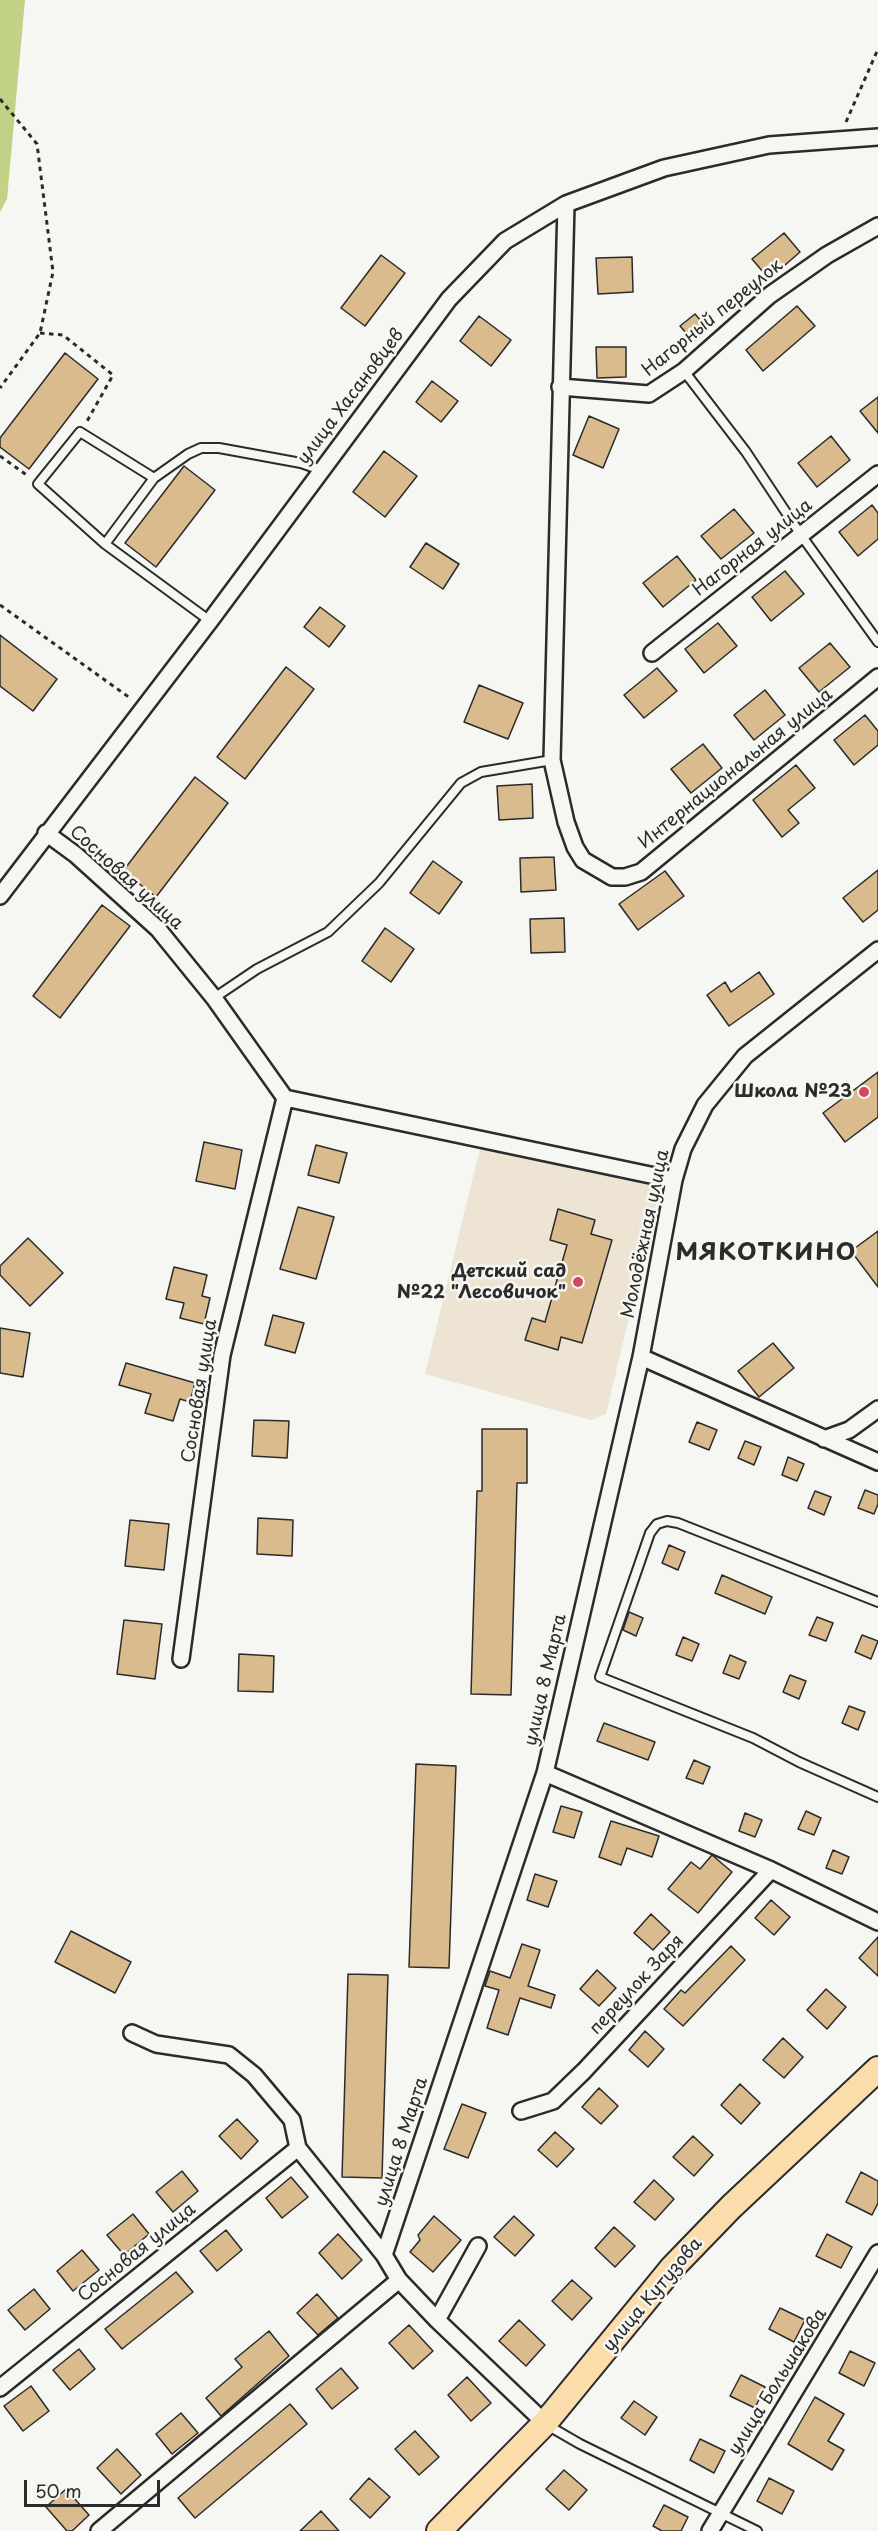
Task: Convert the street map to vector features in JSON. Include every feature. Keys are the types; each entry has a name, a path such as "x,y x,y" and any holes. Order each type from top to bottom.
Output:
{"main road":[{"name":"улица Кутузова","path":"439,2531 545,2423 672,2268 731,2207 878,2069"}],"street":[{"name":"улица Хасановцев","path":"0,896 210,621 448,299 505,242 566,204 664,168 769,145 878,137"},
{"path":"552,760 566,204"},
{"name":"Нагорный переулок","path":"560,387 650,394 684,371 770,295 827,255 878,226"},
{"name":"Нагорная улица","path":"652,653 878,474"},
{"name":"Интернациональная улица","path":"552,760 566,822 575,847 583,860 612,877 625,877 641,872 878,678"},
{"name":"Сосновая улица","path":"46,833 76,855 158,929 214,998 285,1098 222,1355 181,1659"},
{"name":"Молодёжная улица","path":"641,1358 674,1180 692,1127 705,1105 745,1056 878,950"},
{"path":"285,1098 674,1180"},
{"path":"641,1358 878,1462"},
{"name":"улица 8 Марта","path":"384,2255 545,1773 641,1358"},
{"path":"824,1439 849,1430 878,1409"},
{"path":"545,1773 771,1870 878,1922"},
{"name":"переулок Заря","path":"521,2111 553,2101 584,2071 771,1870"},
{"path":"132,2033 156,2044 229,2055 254,2074 292,2120 298,2148 384,2255 399,2280 436,2320 545,2423"},
{"name":"Сосновая улица","path":"0,2388 298,2148"},
{"path":"436,2320 478,2246"},
{"name":"улица Большакова","path":"710,2531 878,2253"},
{"path":"99,2531 399,2280"}],"lane":[{"path":"684,371 746,452 801,535 878,642"},
{"path":"154,478 80,432 38,484 105,544 210,621"},
{"path":"105,544 154,478 188,454 201,448 219,448 301,463 321,470"},
{"path":"214,998 257,969 328,932 379,883 461,783 481,772 552,760"},
{"path":"878,1602 678,1522 667,1521 657,1524 650,1533 600,1677 753,1738 799,1762 878,1797"},
{"path":"545,2423 580,2444 721,2511 757,2531"}],"path":[{"path":"838,140 878,49"},
{"path":"0,99 37,144 53,272 40,333 0,388"},
{"path":"40,333 63,335 113,375 80,432"},
{"path":"0,456 38,484"},
{"path":"0,605 143,708"}],"shaded area":[{"path":"481,1144 661,1183 606,1414 591,1420 425,1374"}],"green space":[{"path":"0,0 25,0 7,199 0,212"}],"building":[{"path":"784,233 800,252 769,279 752,259"},
{"path":"381,255 405,273 365,326 341,308"},
{"path":"632,257 633,292 598,294 596,258"},
{"path":"797,306 815,326 763,371 746,350"},
{"path":"695,314 708,329 693,341 680,326"},
{"path":"479,316 511,340 491,366 460,341"},
{"path":"596,347 626,347 626,377 597,378"},
{"path":"65,353 98,379 29,469 0,447 0,438"},
{"path":"432,381 458,401 441,422 416,402"},
{"path":"878,397 878,433 860,411"},
{"path":"589,416 619,429 603,468 573,455"},
{"path":"831,436 850,460 817,487 798,463"},
{"path":"384,451 417,476 385,517 353,492"},
{"path":"184,466 215,490 156,567 125,543"},
{"path":"872,505 878,513 878,539 858,556 839,532"},
{"path":"734,509 754,533 721,559 701,536"},
{"path":"426,543 459,564 443,589 410,567"},
{"path":"677,556 696,580 663,607 643,583"},
{"path":"785,571 804,594 771,621 752,597"},
{"path":"320,607 345,626 329,647 304,627"},
{"path":"718,623 737,646 704,673 685,649"},
{"path":"0,635 57,679 33,711 0,686"},
{"path":"830,643 850,667 819,692 799,668"},
{"path":"286,667 314,689 245,779 217,757"},
{"path":"657,668 677,691 644,718 624,695"},
{"path":"479,685 523,703 508,739 464,722"},
{"path":"765,690 785,715 754,740 734,715"},
{"path":"865,715 878,731 878,745 854,765 834,740"},
{"path":"703,744 722,768 691,793 671,769"},
{"path":"796,765 815,788 788,810 799,823 782,837 753,800"},
{"path":"195,777 228,803 156,897 123,871"},
{"path":"532,784 533,818 499,820 497,786"},
{"path":"554,857 556,890 521,892 520,858"},
{"path":"433,861 462,882 439,914 410,893"},
{"path":"878,870 878,910 863,922 843,898"},
{"path":"665,871 684,896 638,930 619,904"},
{"path":"102,905 130,926 60,1018 33,996"},
{"path":"564,918 565,952 531,953 530,919"},
{"path":"385,928 414,949 391,982 362,961"},
{"path":"759,972 774,994 729,1026 707,995 725,982 731,992"},
{"name":"Школа №23","path":"878,1072 878,1117 845,1142 823,1113"},
{"path":"204,1142 242,1150 235,1189 196,1181"},
{"path":"316,1145 347,1153 339,1183 308,1175"},
{"path":"298,1207 334,1217 316,1279 280,1269"},
{"name":"Детский сад №22 \"Лесовичок\"","path":"558,1209 595,1220 591,1234 612,1240 582,1343 561,1337 558,1350 525,1340 532,1318 545,1322 567,1245 550,1240"},
{"path":"878,1231 878,1287 851,1251"},
{"path":"28,1238 63,1273 30,1306 0,1275 0,1266"},
{"path":"174,1267 207,1275 202,1296 210,1298 204,1324 180,1318 184,1303 166,1299"},
{"path":"273,1315 304,1323 295,1353 265,1345"},
{"path":"0,1328 30,1333 23,1377 0,1373"},
{"path":"773,1343 794,1368 759,1397 738,1371"},
{"path":"126,1363 195,1383 190,1402 180,1399 173,1421 145,1413 151,1394 119,1385"},
{"path":"254,1420 289,1421 287,1458 252,1456"},
{"path":"697,1422 717,1430 709,1450 689,1442"},
{"path":"482,1429 527,1429 527,1483 517,1483 511,1695 471,1694 477,1491 482,1491"},
{"path":"745,1441 761,1447 754,1465 738,1458"},
{"path":"788,1457 804,1464 797,1481 782,1475"},
{"path":"865,1490 878,1495 878,1504 874,1514 858,1508"},
{"path":"815,1491 831,1497 824,1515 808,1508"},
{"path":"258,1518 293,1520 292,1556 257,1554"},
{"path":"130,1520 169,1524 164,1570 125,1566"},
{"path":"669,1545 685,1552 678,1570 662,1563"},
{"path":"722,1575 772,1597 765,1614 715,1593"},
{"path":"629,1612 643,1618 636,1636 623,1630"},
{"path":"817,1617 833,1623 826,1641 809,1635"},
{"path":"124,1620 162,1624 155,1679 117,1674"},
{"path":"862,1635 878,1641 871,1659 855,1652"},
{"path":"683,1637 699,1644 692,1661 676,1655"},
{"path":"239,1654 274,1656 273,1692 238,1691"},
{"path":"730,1655 746,1662 739,1679 723,1673"},
{"path":"790,1675 806,1681 799,1699 783,1692"},
{"path":"849,1706 865,1712 858,1730 842,1723"},
{"path":"604,1723 655,1742 648,1760 597,1741"},
{"path":"694,1760 710,1767 703,1784 686,1778"},
{"path":"416,1764 456,1766 449,1968 409,1967"},
{"path":"561,1806 582,1812 574,1838 553,1832"},
{"path":"806,1811 821,1818 814,1835 798,1829"},
{"path":"745,1813 762,1820 755,1837 739,1831"},
{"path":"611,1821 659,1836 652,1857 627,1848 621,1865 599,1857"},
{"path":"833,1850 849,1857 842,1874 826,1868"},
{"path":"712,1855 732,1872 698,1913 668,1889 691,1862 700,1869"},
{"path":"535,1874 557,1881 548,1907 527,1900"},
{"path":"771,1900 790,1917 774,1935 755,1918"},
{"path":"651,1914 670,1932 653,1950 634,1933"},
{"path":"71,1931 131,1962 115,1993 55,1962"},
{"path":"878,1937 878,1976 859,1958"},
{"path":"522,1944 540,1950 528,1986 555,1995 551,2008 520,1998 508,2035 487,2028 499,1990 485,1986 490,1971 510,1978"},
{"path":"731,1946 745,1960 683,2026 664,2009 681,1990 685,1993"},
{"path":"597,1970 616,1988 599,2006 580,1989"},
{"path":"348,1974 388,1975 382,2178 342,2177"},
{"path":"826,1989 846,2007 827,2029 807,2010"},
{"path":"645,2031 664,2049 648,2067 629,2050"},
{"path":"783,2038 803,2057 784,2078 763,2060"},
{"path":"740,2084 760,2103 741,2124 721,2105"},
{"path":"599,2088 618,2106 601,2124 582,2107"},
{"path":"462,2104 486,2113 468,2158 444,2149"},
{"path":"237,2119 258,2141 241,2159 219,2136"},
{"path":"555,2132 574,2149 557,2167 538,2150"},
{"path":"693,2136 713,2155 694,2176 673,2157"},
{"path":"182,2171 198,2191 173,2212 156,2192"},
{"path":"861,2172 878,2181 878,2203 872,2215 846,2202"},
{"path":"291,2177 308,2197 282,2218 266,2198"},
{"path":"654,2180 674,2199 655,2220 634,2202"},
{"path":"133,2214 149,2234 124,2255 107,2235"},
{"path":"434,2216 461,2240 433,2272 410,2252 420,2240 418,2235"},
{"path":"514,2216 534,2235 515,2256 494,2237"},
{"path":"614,2227 635,2246 615,2267 595,2248"},
{"path":"226,2230 242,2250 217,2271 200,2251"},
{"path":"338,2234 362,2260 342,2279 319,2253"},
{"path":"827,2234 852,2247 841,2268 816,2256"},
{"path":"82,2250 99,2270 73,2291 57,2271"},
{"path":"176,2272 193,2292 122,2349 105,2329"},
{"path":"572,2280 592,2298 572,2320 552,2301"},
{"path":"34,2289 50,2309 25,2330 8,2310"},
{"path":"317,2294 338,2318 318,2335 297,2313"},
{"path":"780,2308 805,2320 794,2342 769,2329"},
{"path":"519,2320 545,2345 526,2366 499,2341"},
{"path":"409,2325 433,2351 413,2369 389,2343"},
{"path":"269,2331 289,2356 221,2416 206,2398 242,2367 235,2359"},
{"path":"79,2349 95,2369 70,2390 53,2370"},
{"path":"850,2351 875,2363 864,2386 839,2373"},
{"path":"341,2368 358,2388 332,2409 316,2389"},
{"path":"741,2375 765,2387 755,2408 730,2396"},
{"path":"467,2377 491,2403 471,2421 448,2395"},
{"path":"31,2386 49,2411 23,2431 4,2406"},
{"path":"815,2397 844,2414 828,2441 844,2450 832,2470 788,2444"},
{"path":"634,2401 657,2417 645,2435 621,2418"},
{"path":"290,2404 307,2424 195,2518 178,2498"},
{"path":"181,2413 198,2433 172,2454 156,2434"},
{"path":"415,2431 439,2457 419,2475 395,2449"},
{"path":"700,2439 725,2451 714,2473 690,2460"},
{"path":"117,2449 141,2475 121,2494 97,2468"},
{"path":"564,2470 587,2490 569,2510 546,2489"},
{"path":"369,2478 390,2497 370,2518 350,2499"},
{"path":"769,2478 794,2491 782,2514 757,2501"},
{"path":"66,2489 89,2515 72,2531 67,2531 46,2507"},
{"path":"664,2505 688,2517 681,2531 662,2531 653,2526"},
{"path":"321,2511 339,2531 300,2531"}],"place":[{"name":"Школа №23","path":"864,1092"},
{"name":"Детский сад №22 \"Лесовичок\"","path":"578,1282"}],"district":[{"name":"МЯКОТКИНО","path":"766,1253"}]}
